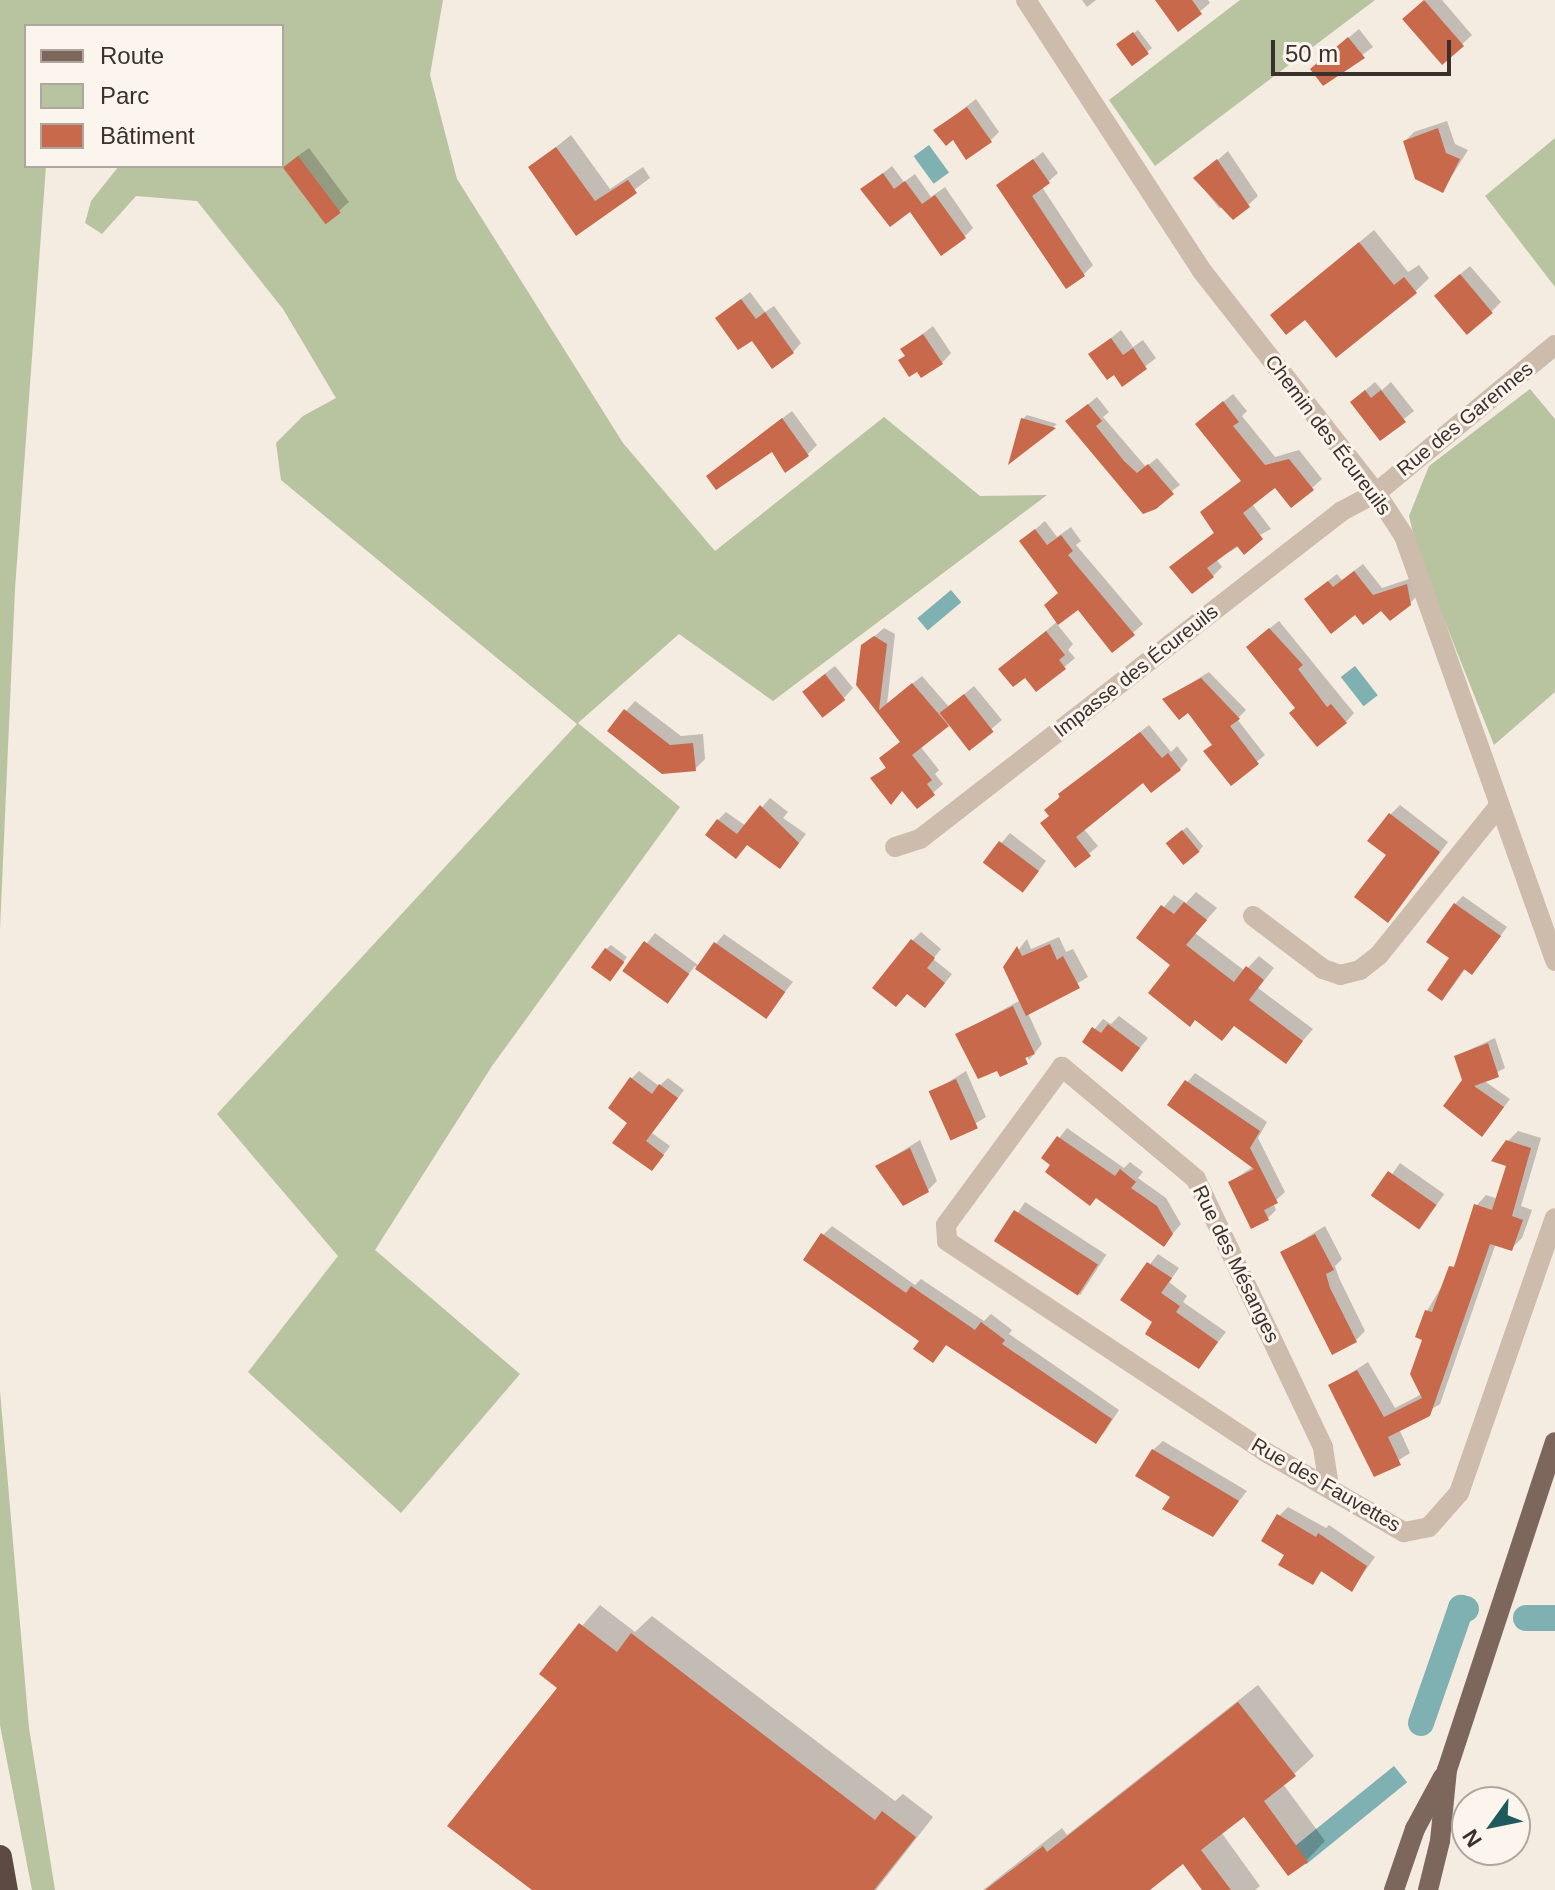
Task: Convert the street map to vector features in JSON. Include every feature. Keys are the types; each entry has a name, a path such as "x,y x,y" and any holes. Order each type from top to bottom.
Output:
{"highway":[{"path":"0,1857 6,1890"}],"main road":[{"path":"1394,1890 1415,1829 1447,1770 1494,1617 1555,1442"},
{"path":"1428,1890 1440,1841 1447,1770"}],"street":[{"name":"Chemin des Écureuils","path":"1026,0 1202,271 1376,493 1404,536 1497,808 1555,961"},
{"name":"Rue des Garennes","path":"1376,493 1555,345"},
{"name":"Impasse des Écureuils","path":"895,847 920,839 1342,511 1376,493"},
{"path":"1253,916 1323,969 1340,975 1360,970 1379,955 1497,808"},
{"name":"Rue des Mésanges","path":"947,1241 946,1225 1062,1067 1196,1179 1323,1447 1329,1486"},
{"name":"Rue des Fauvettes","path":"947,1241 1264,1451 1404,1532 1429,1527 1459,1493 1555,1218"}],"green space":[{"path":"0,0 443,0 430,75 457,179 623,443 715,551 884,417 980,496 1047,495 773,701 679,634 578,723 680,807 492,1066 375,1250 520,1374 401,1513 248,1372 338,1256 217,1114 577,724 281,480 276,443 303,416 336,398 283,309 197,201 136,196 102,234 85,223 91,201 117,168 284,168 284,24 24,24 24,168 46,168 15,589 0,929"},
{"path":"1240,0 1375,0 1155,166 1109,100"},
{"path":"1555,138 1555,287 1485,196"},
{"path":"1530,389 1555,419 1555,692 1494,745 1418,554 1409,516 1429,466"},
{"path":"0,1391 29,1728 55,1890 32,1890 0,1725"}],"water":[{"path":"929,145 949,173 934,184 914,156"},
{"path":"951,590 961,602 928,631 917,618"},
{"path":"1355,666 1378,695 1364,706 1341,677"},
{"path":"1394,1766 1407,1782 1306,1864 1293,1848"}],"building":[{"path":"1155,0 1192,0 1202,14 1178,32"},
{"path":"1424,0 1464,46 1442,65 1402,19"},
{"path":"1133,32 1149,54 1132,66 1116,44"},
{"path":"1348,37 1365,58 1323,86 1310,69"},
{"path":"967,107 992,142 966,160 953,140 946,146 933,130"},
{"path":"1438,128 1446,153 1460,159 1443,193 1415,179 1403,141"},
{"path":"556,147 595,201 628,180 637,193 576,236 528,167"},
{"path":"298,156 341,213 326,224 283,168"},
{"path":"1033,159 1050,183 1032,196 1085,276 1066,289 996,185"},
{"path":"1217,159 1250,207 1233,220 1193,178"},
{"path":"883,173 894,189 905,181 922,204 935,195 966,238 941,256 910,212 890,227 860,189"},
{"path":"1359,242 1394,285 1404,277 1417,293 1336,358 1305,320 1286,335 1270,315"},
{"path":"1460,274 1493,313 1467,335 1434,296"},
{"path":"741,299 756,319 765,312 794,353 772,369 752,341 738,350 715,318"},
{"path":"923,334 943,364 921,378 917,372 909,377 898,360 905,356 900,349"},
{"path":"1111,338 1123,355 1133,348 1147,369 1122,387 1114,375 1107,380 1088,354"},
{"path":"1365,390 1371,398 1381,390 1406,422 1380,441 1350,402"},
{"path":"1223,401 1239,422 1233,426 1265,465 1289,459 1314,490 1291,508 1275,488 1243,513 1263,539 1244,555 1237,546 1207,568 1214,577 1192,594 1169,567 1214,533 1200,512 1241,481 1195,424"},
{"path":"1088,404 1102,421 1096,426 1124,461 1137,473 1148,464 1174,494 1156,509 1143,514 1065,421"},
{"path":"782,418 809,456 785,473 772,452 716,490 706,476"},
{"path":"1021,418 1056,428 1008,465"},
{"path":"1035,529 1047,545 1061,535 1073,551 1068,555 1135,635 1112,653 1078,610 1058,625 1044,605 1058,593 1019,541"},
{"path":"1354,571 1373,595 1407,584 1411,605 1390,621 1381,611 1363,625 1355,615 1331,634 1304,599 1328,581 1333,587"},
{"path":"1269,628 1303,665 1298,669 1327,707 1331,704 1347,723 1317,747 1289,713 1295,708 1246,647"},
{"path":"1046,631 1065,655 1059,660 1066,669 1036,692 1025,678 1013,687 998,669"},
{"path":"874,636 887,644 879,710 912,683 949,726 912,755 932,780 927,784 935,795 917,809 902,791 891,805 870,778 886,768 879,758 900,742 856,685 861,645"},
{"path":"825,674 845,700 822,718 802,692"},
{"path":"1201,678 1240,719 1230,726 1259,764 1231,786 1203,751 1212,745 1188,713 1179,720 1162,699"},
{"path":"964,694 994,732 969,751 940,713"},
{"path":"624,709 670,745 693,743 696,771 662,774 607,731"},
{"path":"1140,732 1162,758 1168,753 1181,770 1151,793 1143,783 1076,837 1091,856 1075,868 1040,823 1049,816 1044,810 1060,797 1058,794"},
{"path":"760,805 799,843 780,869 747,845 736,859 705,835 717,819 737,834"},
{"path":"1389,813 1440,852 1388,923 1354,897 1386,855 1367,841"},
{"path":"1182,830 1200,852 1183,865 1166,843"},
{"path":"999,841 1039,871 1023,893 983,863"},
{"path":"1184,902 1207,920 1186,945 1234,982 1246,966 1264,980 1249,1000 1303,1041 1286,1064 1234,1026 1222,1041 1195,1020 1190,1027 1148,993 1170,965 1136,938 1161,905 1174,914"},
{"path":"1454,903 1501,936 1472,975 1464,969 1442,1001 1427,990 1449,958 1426,942"},
{"path":"911,939 935,958 927,968 945,983 925,1008 907,994 896,1007 872,988"},
{"path":"644,941 689,974 668,1004 622,971"},
{"path":"714,942 785,992 766,1019 695,969"},
{"path":"1050,944 1057,960 1063,956 1080,988 1026,1016 1003,967 1017,946 1022,956"},
{"path":"605,948 624,962 610,982 591,967"},
{"path":"1013,1006 1035,1054 1025,1058 1028,1064 1000,1077 997,1071 978,1079 955,1034"},
{"path":"1108,1024 1140,1048 1122,1072 1082,1042 1092,1027 1101,1033"},
{"path":"1488,1043 1499,1077 1474,1086 1504,1107 1482,1137 1443,1106 1462,1080 1454,1056"},
{"path":"630,1077 652,1094 659,1084 678,1098 646,1141 664,1155 652,1171 612,1143 627,1123 608,1108"},
{"path":"956,1079 978,1128 951,1141 929,1091"},
{"path":"1185,1080 1260,1131 1250,1148 1278,1203 1264,1210 1269,1220 1251,1229 1228,1182 1254,1169 1167,1105"},
{"path":"1057,1136 1115,1176 1120,1169 1136,1182 1131,1188 1157,1206 1173,1234 1164,1247 1096,1198 1090,1206 1045,1172 1050,1165 1041,1158"},
{"path":"1506,1140 1531,1148 1512,1216 1523,1220 1512,1251 1490,1244 1430,1416 1388,1437 1401,1465 1374,1477 1328,1385 1357,1370 1384,1417 1422,1398 1410,1374 1422,1340 1415,1337 1425,1310 1432,1312 1449,1266 1454,1267 1474,1204 1492,1210 1506,1166 1491,1161"},
{"path":"910,1148 929,1192 903,1206 875,1166"},
{"path":"1388,1171 1436,1205 1419,1229 1371,1196"},
{"path":"1014,1210 1098,1264 1078,1295 994,1241"},
{"path":"821,1233 906,1293 911,1286 975,1330 981,1322 1005,1340 1002,1344 1112,1419 1096,1444 946,1345 933,1363 913,1349 919,1341 803,1260"},
{"path":"1315,1234 1334,1270 1326,1274 1330,1288 1357,1342 1332,1355 1280,1252"},
{"path":"1147,1262 1172,1278 1161,1293 1180,1306 1176,1312 1218,1342 1199,1369 1145,1334 1152,1322 1120,1300"},
{"path":"1152,1449 1239,1501 1213,1537 1162,1509 1170,1497 1135,1476"},
{"path":"1277,1514 1316,1537 1318,1533 1367,1566 1352,1592 1321,1571 1313,1585 1278,1565 1284,1555 1261,1541"},
{"path":"579,1623 617,1652 631,1633 875,1820 882,1811 916,1837 874,1890 532,1890 447,1826 557,1688 539,1674"},
{"path":"1238,1702 1296,1776 1264,1801 1308,1862 1288,1876 1244,1817 1201,1850 1231,1890 1202,1890 1183,1864 1150,1890 985,1890 1043,1846 1047,1852"}],"waterway":[{"path":"1421,1723 1461,1608 1466,1609"},
{"path":"1526,1618 1555,1618"}]}
